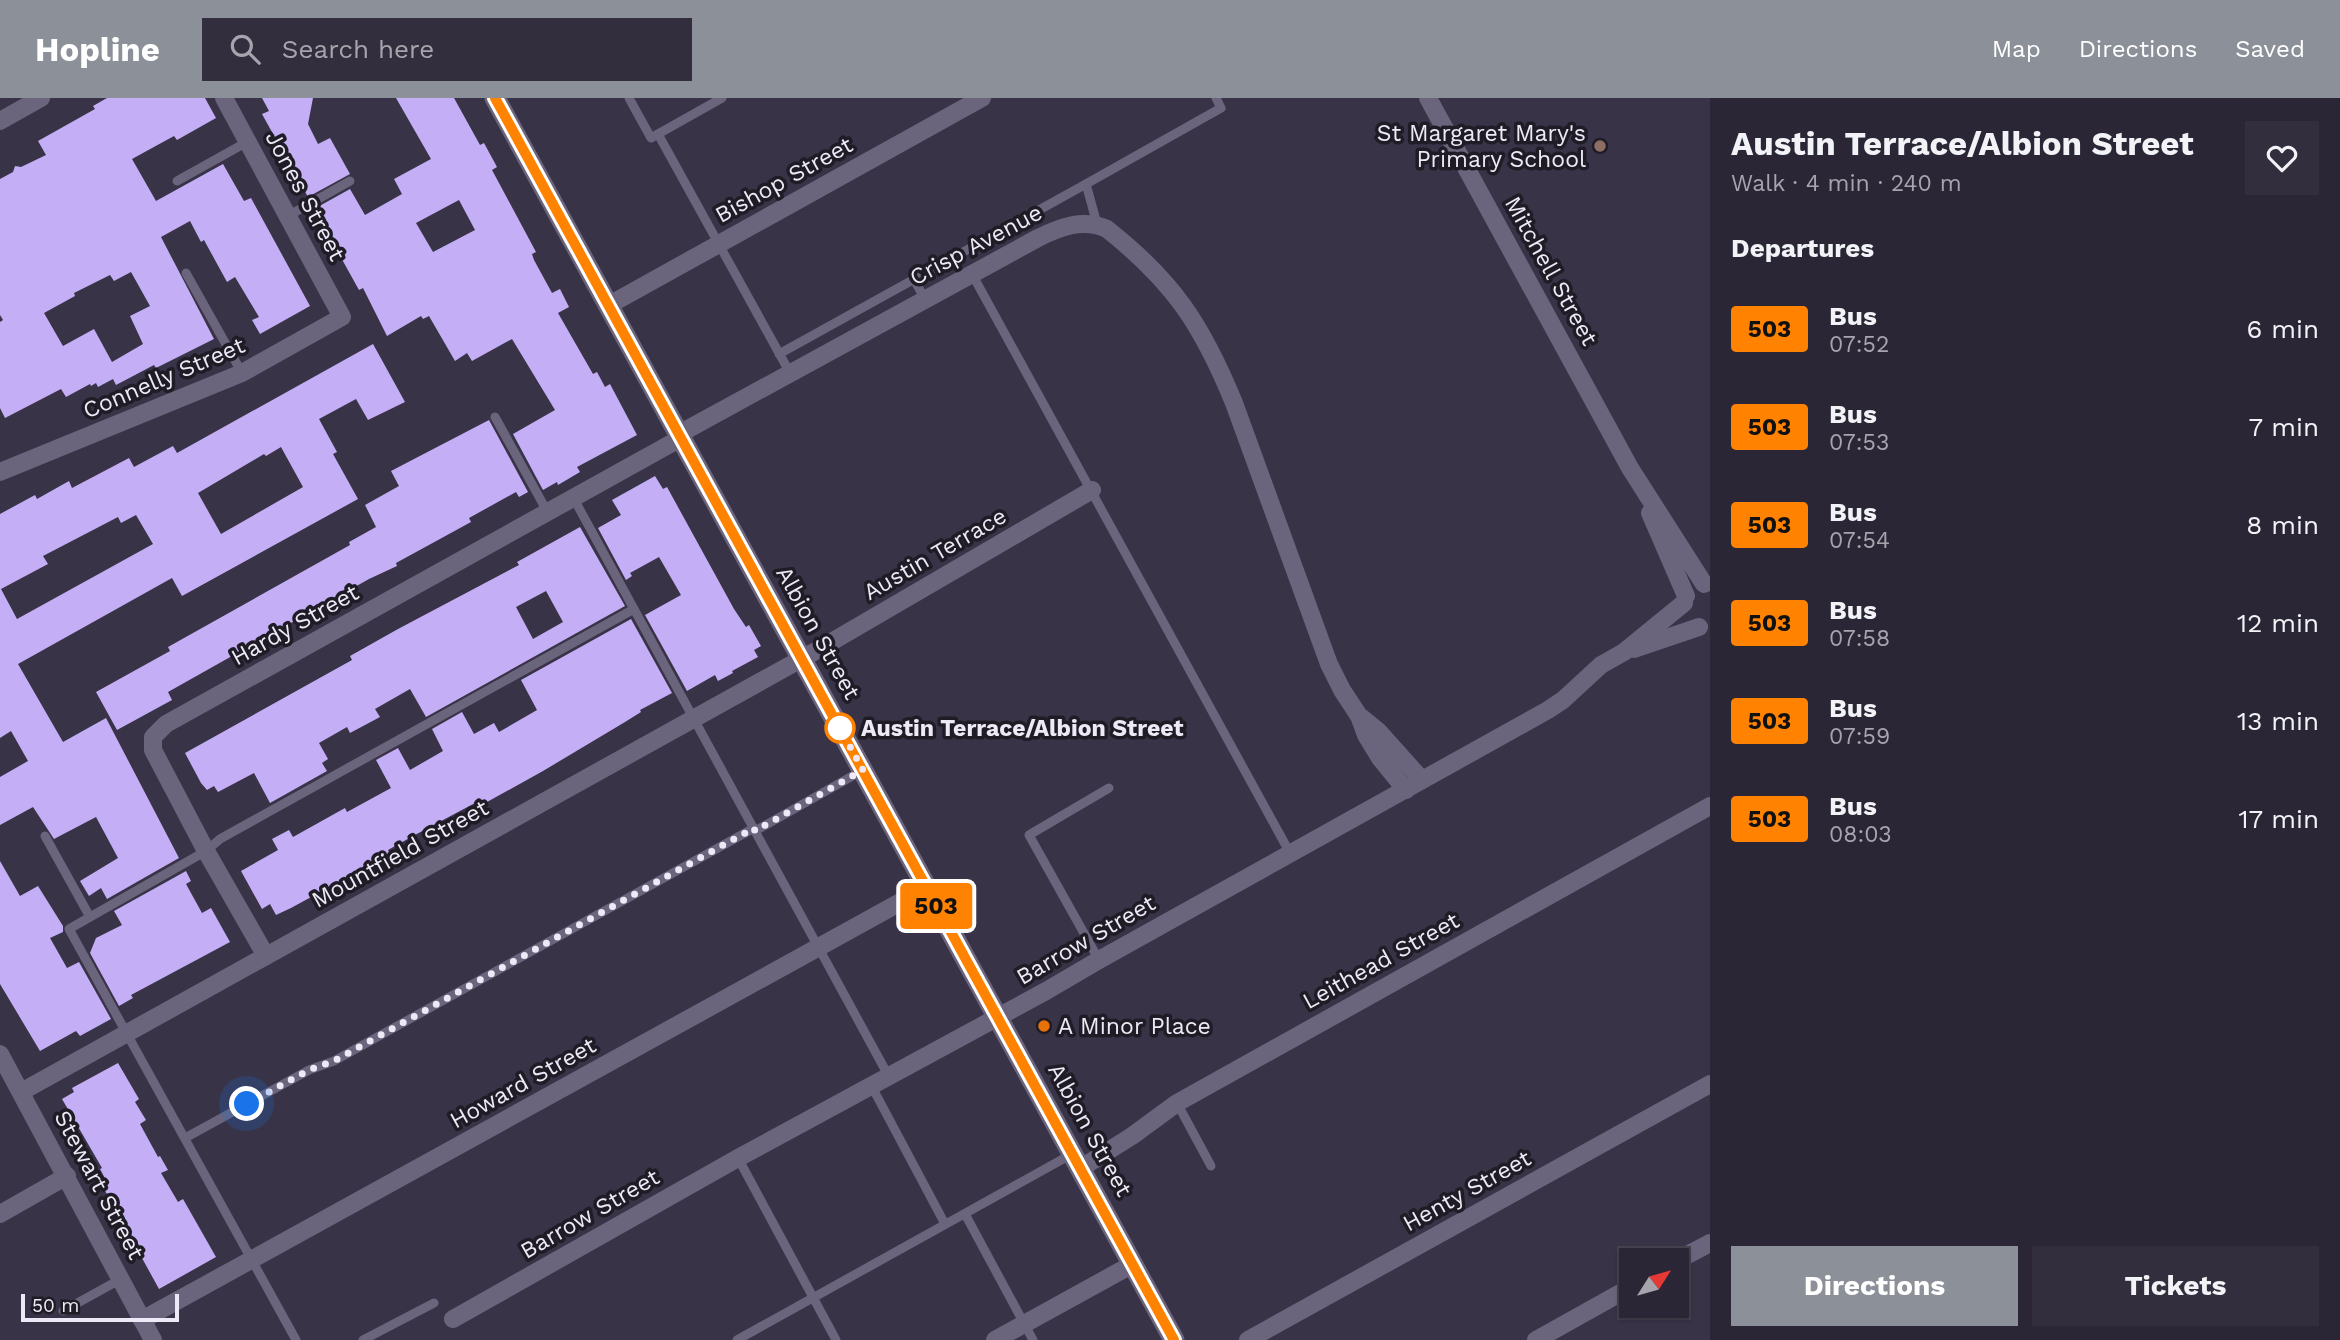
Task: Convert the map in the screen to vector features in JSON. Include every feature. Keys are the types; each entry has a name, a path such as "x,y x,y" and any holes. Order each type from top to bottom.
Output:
{"street":[{"path":"0,121 41,98"},
{"name":"Jones Street","path":"224,98 342,317"},
{"name":"Bishop Street","path":"609,305 982,98"},
{"name":"Mitchell Street","path":"1428,98 1630,468 1707,584"},
{"name":"Albion Street","path":"498,99 1174,1340"},
{"path":"1097,224 1130,247 1159,274 1187,309 1203,336 1234,403 1317,635 1366,735 1380,758 1406,790"},
{"name":"Crisp Avenue","path":"680,436 925,299 1060,228 1097,224"},
{"name":"Connelly Street","path":"0,472 242,373 342,317"},
{"name":"Hardy Street","path":"266,956 206,851 153,750 153,737 158,731 574,499 680,436"},
{"name":"Mitchell Street","path":"1630,468 1685,599 1684,609 1689,620 1706,629"},
{"name":"Austin Terrace","path":"802,658 1092,490"},
{"name":"Barrow Street","path":"453,1319 738,1158 1018,1007 1548,710 1601,665 1624,652 1685,599 1693,588 1707,584"},
{"name":"Barrow Street","path":"1624,652 1706,629"},
{"name":"Mountfield Street","path":"21,1092 802,658"},
{"path":"1359,716 1379,733 1422,780"},
{"name":"Leithead Street","path":"1077,1161 1132,1136 1177,1102 1710,806"},
{"name":"Howard Street","path":"142,1320 926,888"},
{"name":"Stewart Street","path":"0,1054 153,1340"},
{"name":"Henty Street","path":"1248,1340 1710,1084"},
{"path":"0,1213 67,1177"},
{"path":"1689,1254 1710,1243"},
{"path":"995,1340 1029,1332 1133,1264"},
{"path":"1536,1340 1619,1294"}],"lane":[{"path":"629,98 651,138 722,98"},
{"path":"779,354 1221,108 1216,98"},
{"path":"658,134 790,373"},
{"path":"177,181 247,142"},
{"path":"288,216 350,181"},
{"path":"1086,184 1097,224"},
{"path":"186,273 242,373"},
{"path":"972,274 1290,853"},
{"path":"913,278 925,299"},
{"path":"495,416 548,513"},
{"path":"574,499 888,1075"},
{"path":"296,1340 69,929 206,851 220,839 634,609"},
{"path":"185,1138 309,1070 334,1061 863,770"},
{"path":"1099,960 1029,835 1109,788"},
{"path":"45,836 90,917"},
{"path":"871,1085 945,1224"},
{"path":"1177,1102 1211,1166"},
{"path":"738,1158 836,1340"},
{"path":"737,1340 965,1213 1077,1161"},
{"path":"965,1213 1029,1332"},
{"path":"63,1311 121,1279"},
{"path":"363,1340 434,1303"}],"building":[{"path":"107,98 205,98 216,118 177,140 174,136 132,159 156,201 223,164 244,201 251,198 310,306 260,334 252,320 259,317 235,277 227,282 204,240 201,242 190,221 161,237 214,339 116,385 113,379 98,387 96,383 91,386 90,384 66,397 61,389 5,418 0,408 0,322 3,320 0,315 0,179 13,172 15,166 21,167 46,155 38,141 95,109 93,106","holes":["131,272 150,306 130,316 143,344 112,362 94,329 63,346 44,313 75,296 74,293 110,275 114,281"]},
{"path":"262,98 313,98 308,124 318,144 330,138 350,174 308,197 262,114 269,111"},
{"path":"396,98 454,98 480,145 484,143 497,167 492,170 536,252 532,254 534,260 552,293 560,289 569,307 558,313 593,374 597,372 605,387 610,384 637,435 577,467 580,472 558,485 557,482 543,490 513,434 555,410 512,339 472,361 467,353 455,361 429,316 423,319 421,316 387,336 363,288 359,290 314,209 350,189 365,215 402,194 394,179 431,159","holes":["459,200 475,230 433,252 416,223"]},
{"path":"373,344 405,402 368,420 356,399 319,419 337,452 333,454 358,499 182,596 172,578 18,664 63,742 106,718 179,858 107,899 101,888 89,896 80,881 118,858 96,817 54,839 33,807 0,825 0,777 28,761 11,731 0,738 0,514 35,495 37,499 69,481 72,488 129,458 134,467 173,446 177,453","holes":["281,447 303,487 221,534 198,493 264,454 266,456","136,515 153,544 17,619 1,589 48,564 43,556 118,517 121,523"]},
{"path":"489,420 528,492 519,497 516,492 469,518 471,522 396,563 397,566 369,579 168,692 172,700 117,730 96,692 170,651 168,647 350,545 349,542 376,527 365,505 399,486 391,471"},
{"path":"655,476 663,489 667,487 734,609 746,627 749,625 761,646 754,650 758,657 732,671 733,673 718,681 715,675 687,691 645,615 681,595 659,557 630,573 632,576 626,580 598,528 621,515 612,500"},
{"path":"580,527 625,606 426,717 410,689 375,709 380,717 350,733 347,727 319,743 328,759 322,763 327,771 270,803 254,773 218,792 214,786 207,790 201,783 185,753 352,660 350,656 519,565 517,562","holes":["546,591 563,622 533,639 516,607"]},
{"path":"631,619 672,693 543,771 478,807 475,803 413,836 388,850 390,854 291,908 276,915 270,904 262,909 241,871 278,850 272,839 289,830 293,837 345,808 347,812 391,788 376,760 398,748 410,770 443,751 432,729 462,712 474,734 494,723 499,732 537,710 521,680"},
{"path":"0,861 20,896 38,886 63,926 63,932 50,938 67,968 79,962 111,1019 80,1036 76,1031 40,1051 0,984"},
{"path":"186,871 191,881 186,884 202,913 211,908 230,942 131,995 133,998 119,1006 90,953 96,938 122,925 114,911"},
{"path":"118,1063 139,1099 135,1102 146,1120 140,1124 168,1170 161,1173 178,1202 183,1199 216,1257 159,1289 103,1187 108,1184 100,1169 102,1168 62,1099 74,1092 72,1088"}],"bus line":[{"name":"503","path":"495,98 1174,1340"}],"place":[{"name":"St Margaret Mary's Primary School","path":"1600,146"},
{"name":"Austin Terrace/Albion Street","path":"840,728"},
{"name":"A Minor Place","path":"1044,1026"}],"route":[{"path":"247,1104 309,1070 334,1061 863,770 838,725 840,728"}]}
